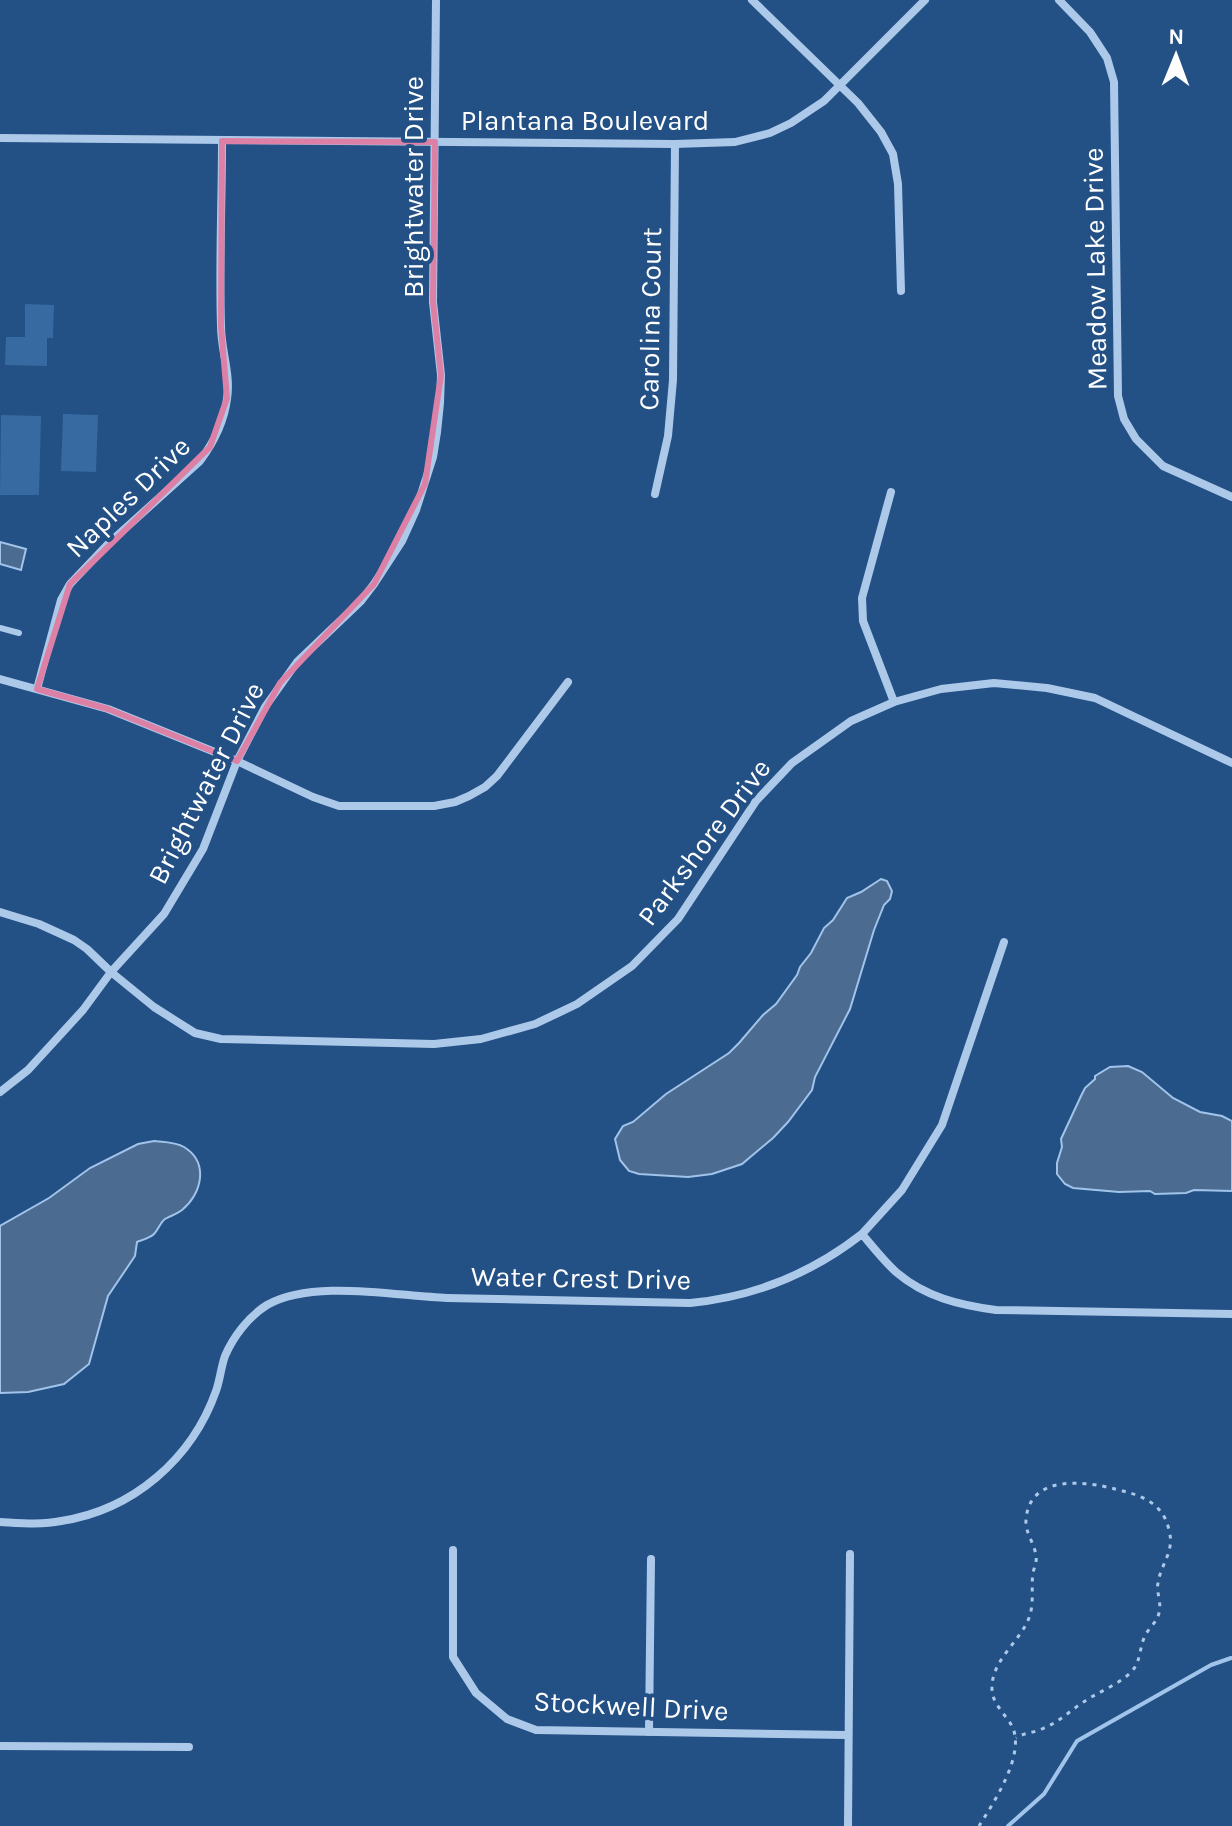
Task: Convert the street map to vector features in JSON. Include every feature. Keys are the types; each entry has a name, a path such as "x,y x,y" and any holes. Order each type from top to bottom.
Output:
{"street":[{"name":"Brightwater Drive","path":"0,1092 28,1070 164,914 203,849 237,761 265,707 297,662 361,601 374,584 402,541 425,484 437,432 441,375 433,302 436,0"},
{"path":"752,0 858,103 881,132 893,154 898,184 901,291"},
{"name":"Plantana Boulevard","path":"0,138 735,142 770,133 824,101 925,0"},
{"name":"Meadow Lake Drive","path":"1059,0 1090,32 1107,58 1114,82 1118,396 1124,419 1136,439 1163,466 1232,497"},
{"name":"Naples Drive","path":"37,689 61,600 70,584 109,543 200,461 219,431 229,382 221,326 222,141"},
{"name":"Carolina Court","path":"655,494 668,436 672,392 675,144"},
{"path":"891,492 862,598 863,621 894,702"},
{"path":"0,679 108,709 339,806 434,806 455,802 485,787 497,776 568,682"},
{"name":"Parkshore Drive","path":"0,912 47,927 74,940 154,1007 195,1033 221,1039 434,1044 481,1039 535,1024 577,1004 632,966 678,919 756,801 792,763 851,721 894,702 941,689 994,683 1047,688 1095,698 1232,763"},
{"name":"Water Crest Drive","path":"0,1522 59,1522 84,1516 109,1507 151,1483 178,1457 202,1423 216,1391 224,1358 237,1334 265,1306 287,1296 304,1292 401,1293 433,1297 690,1303 760,1289 804,1272 862,1234 902,1190 942,1125 1004,942"},
{"path":"862,1234 895,1271 922,1291 967,1307 1232,1314"},
{"name":"Stockwell Drive","path":"453,1550 453,1657 476,1693 507,1719 536,1730 847,1735"},
{"path":"848,1826 850,1554"},
{"path":"649,1732 651,1559"},
{"path":"0,1746 189,1747"}],"lane":[{"path":"0,628 19,633"}],"path":[{"path":"979,1826 1007,1776 1016,1748 1011,1726 993,1697 991,1688 1005,1653 1027,1623 1031,1610 1036,1555 1026,1523 1030,1503 1054,1485 1072,1482 1097,1484 1137,1494 1154,1505 1166,1519 1171,1540 1170,1552 1157,1585 1159,1613 1145,1635 1134,1670 1044,1729 1016,1738"}],"highlighted area":[{"path":"222,141 435,142 433,302 441,375 425,484 374,584 280,683 237,761 108,709 37,689 70,584 210,447 227,398 221,326"}],"shaded area":[{"path":"25,304 54,305 53,338 47,338 47,366 5,365 6,337 25,337"},
{"path":"63,414 98,415 96,472 61,471"},
{"path":"1,415 41,416 39,495 0,495"},
{"path":"0,542 26,549 21,570 0,564"},
{"path":"881,879 887,881 892,891 874,930 850,1009 815,1077 812,1090 788,1122 742,1164 712,1174 688,1177 629,1171 620,1160 615,1139 623,1126 729,1053 776,1004 824,928 847,898"},
{"path":"1128,1066 1142,1072 1173,1098 1200,1112 1232,1121 1232,1191 1194,1190 1155,1194 1150,1191 1073,1188 1065,1184 1057,1174 1061,1139 1085,1088 1095,1076 1110,1067"},
{"path":"154,1141 177,1144 192,1154 200,1170 194,1196 182,1210 163,1221 152,1235 137,1242 135,1256 108,1296 89,1364 64,1384 28,1392 0,1393 0,1226 49,1198 90,1168 138,1144"}],"waterway":[{"path":"1008,1826 1044,1794 1077,1741 1211,1665 1231,1658"}]}
